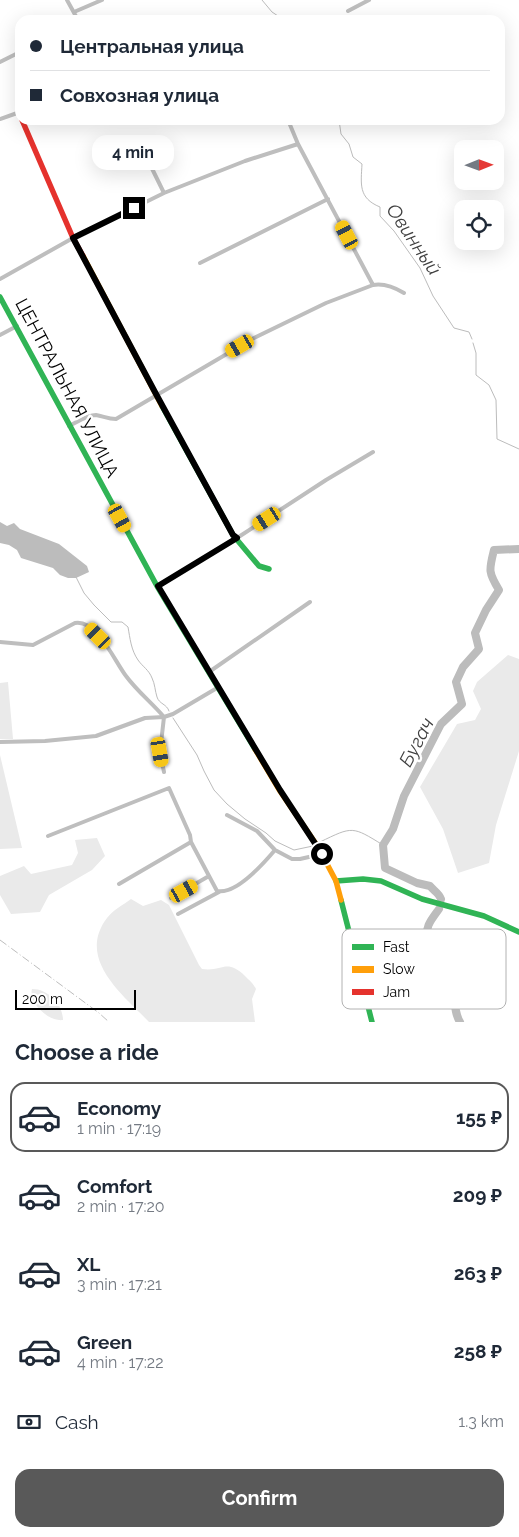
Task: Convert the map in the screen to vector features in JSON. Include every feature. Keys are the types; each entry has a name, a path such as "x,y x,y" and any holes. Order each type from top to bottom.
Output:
{"street":[{"path":"68,0 76,15"},
{"path":"74,12 102,0"},
{"path":"348,11 369,0"},
{"path":"0,62 15,54"},
{"path":"0,119 15,115"},
{"path":"24,125 73,238 233,535 259,566 269,569"},
{"path":"290,125 298,144 372,285"},
{"path":"138,140 164,193"},
{"path":"0,280 73,238 164,193 245,161 298,144"},
{"path":"200,263 328,199"},
{"path":"69,426 89,416 97,415 116,419 213,361 283,323 326,303 372,285 394,287 404,293"},
{"name":"ЦЕНТРАЛЬНАЯ УЛИЦА","path":"0,296 69,426 158,586 217,688 322,854 336,881 348,929"},
{"path":"0,335 17,326"},
{"path":"158,586 373,452"},
{"path":"209,672 310,602"},
{"path":"0,642 34,645 75,623 83,623 89,626 107,645 128,679 164,717 160,752 164,772"},
{"path":"0,742 45,741 96,736 145,718 164,717 173,714 217,688"},
{"path":"48,836 169,788 192,842 216,889 220,892"},
{"path":"227,815 258,831 276,850 296,859 322,854"},
{"path":"119,884 192,842"},
{"path":"178,914 247,880 276,850"},
{"path":"171,898 209,876"},
{"path":"336,881 362,879 381,881 422,899 484,916 519,932"},
{"name":"ЦЕНТРАЛЬНАЯ УЛИЦА","path":"369,1009 372,1022"}],"shaded area":[{"path":"0,522 7,526 14,523 20,529 59,544 87,566 89,572 76,578 68,578 60,575 53,568 21,558 17,550 9,545 0,543"},
{"path":"508,655 519,659 519,751 496,825 489,863 458,873 443,829 420,787 457,724 475,720 481,709 473,691 477,682"},
{"path":"8,682 13,739 0,739 0,683"},
{"path":"0,755 22,848 0,849"},
{"path":"97,838 105,856 92,870 49,895 40,912 11,914 0,895 0,876 24,866 31,874 72,865 78,853 75,840"},
{"path":"131,899 143,906 161,900 169,905 202,969 229,967 239,971 249,980 256,989 252,999 255,1022 149,1022 116,988 100,962 97,948 99,933 107,918"},
{"path":"32,989 44,992 54,999 60,1008 63,1020 51,1018 40,1010 33,1000"}],"waterway":[{"name":"Овинный","path":"262,0 276,15"},
{"name":"Овинный","path":"340,125 341,134 349,144 353,157 362,164 361,184 364,195 380,207 380,216 394,231 420,268 433,296 454,328 469,332 472,339"},
{"name":"Овинный","path":"473,343 476,353 476,375 489,385 496,400 497,439 519,449"},
{"name":"Бугач","path":"441,899 430,886 417,883 385,868 383,845 393,829 404,796 441,724 462,704 456,682 463,667 479,649 475,633 486,610 499,590 490,571 494,550 519,549"},
{"path":"76,577 84,593 111,622 122,622 128,627 134,652 151,675 159,701 169,711"},
{"path":"173,718 197,755 214,790 227,804 275,841 294,850 313,846"},
{"path":"320,842 339,833 352,830 365,834 383,845"},
{"name":"Бугач","path":"428,929 431,920 439,909"},
{"name":"Бугач","path":"456,1009 460,1022"}],"railway":[{"path":"0,940 109,1022"}],"traffic: fast":[{"path":"0,297 157,586 255,749"},
{"path":"162,406 233,535 259,566 269,569"},
{"path":"336,881 363,879 381,881 422,899 484,916 519,932"},
{"path":"341,900 348,929"},
{"path":"369,1009 372,1022"}],"traffic: slow":[{"path":"83,256 162,406"},
{"path":"255,749 280,791 318,847 336,881 341,900"}],"traffic: jam":[{"path":"24,125 73,238 83,256"}],"route":[{"path":"134,208 73,238 233,535 237,538 158,586 217,688 322,854"}]}
